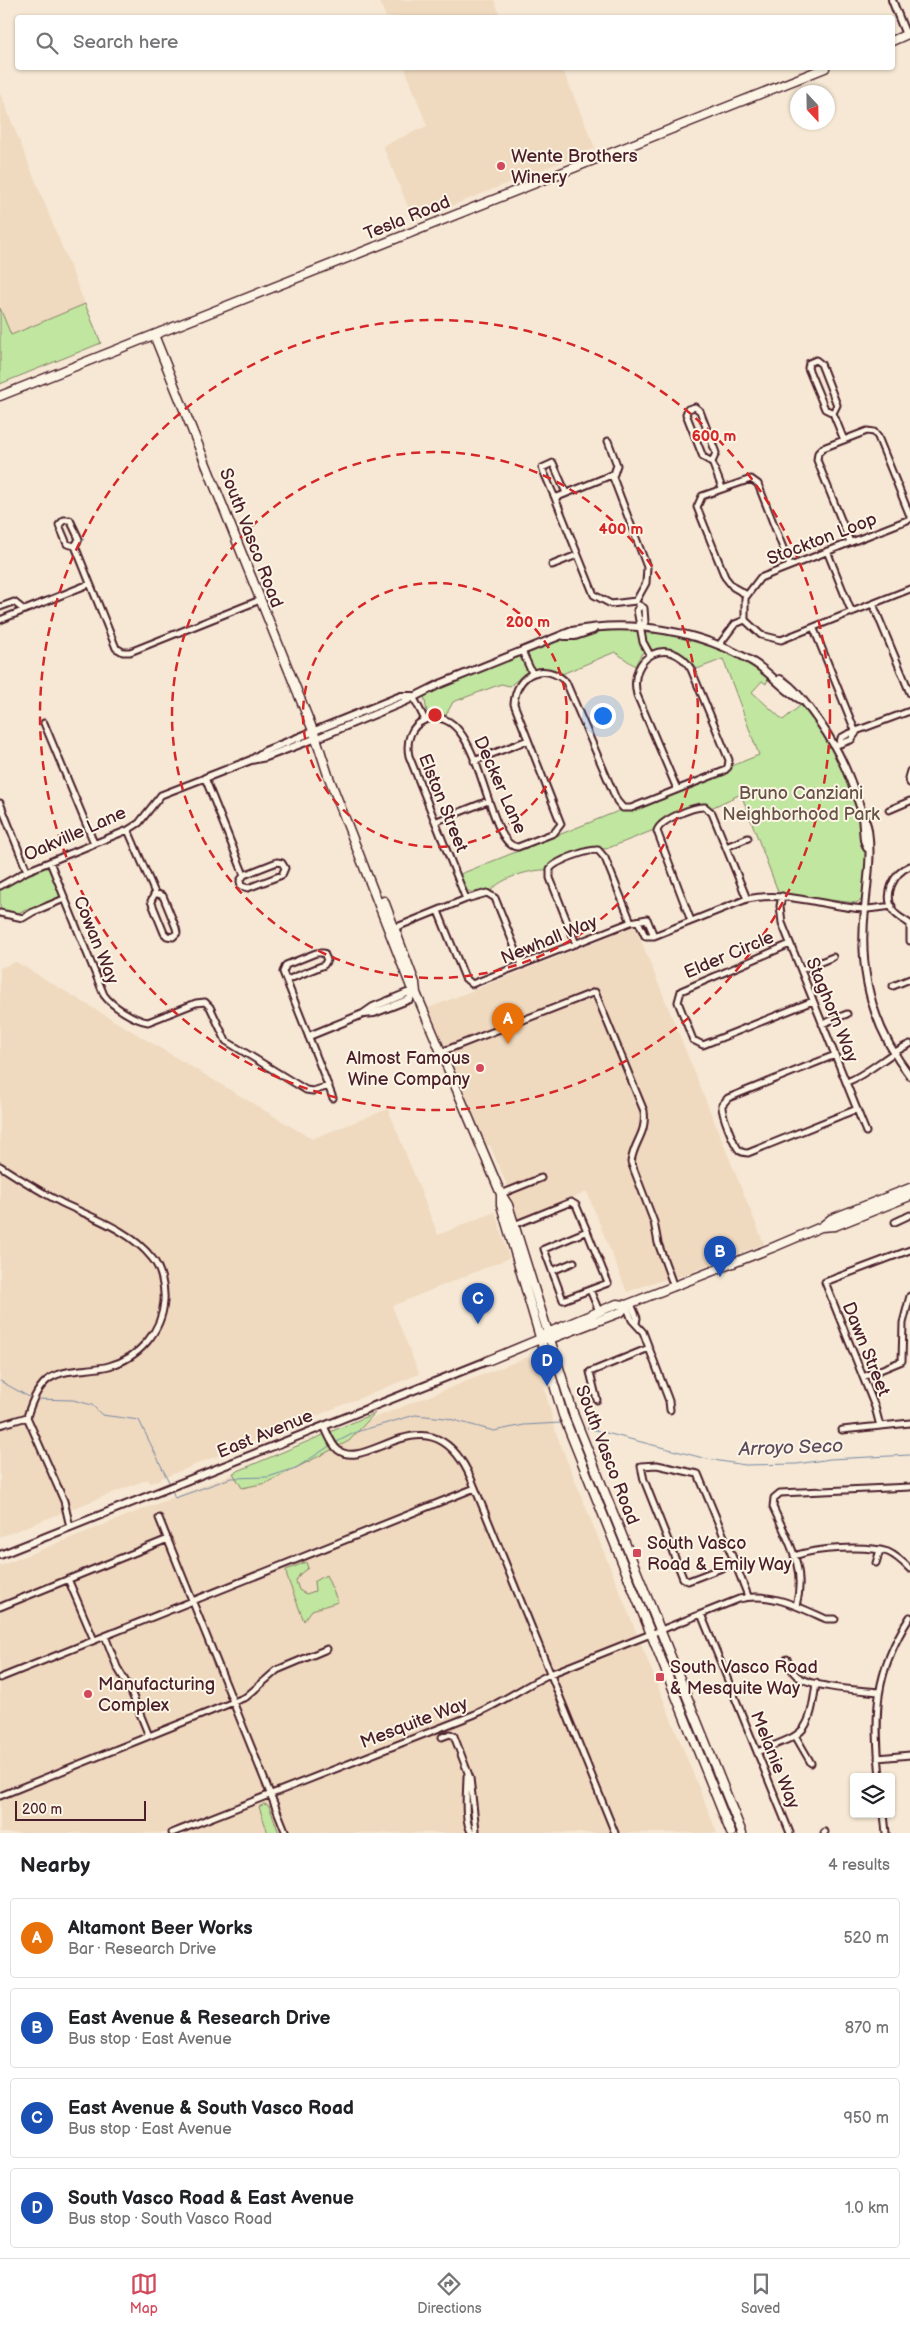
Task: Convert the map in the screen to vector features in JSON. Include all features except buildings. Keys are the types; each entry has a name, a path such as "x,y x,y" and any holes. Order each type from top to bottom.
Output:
{"main road":[{"path":"895,39 908,34"},
{"name":"Tesla Road","path":"0,396 820,70"},
{"name":"South Vasco Road","path":"154,335 321,752 328,775 392,929 410,987 441,1052 501,1194 508,1204 582,1438 742,1833"},
{"name":"East Avenue","path":"487,1361 549,1336 599,1311 617,1304 629,1304 674,1287 821,1227 831,1219 910,1188"},
{"name":"South Vasco Road","path":"501,1194 501,1205 563,1415 731,1833"},
{"name":"East Avenue","path":"821,1227 835,1226 910,1196"},
{"name":"East Avenue","path":"549,1336 621,1312 629,1304"}],"street":[{"path":"892,0 908,34"},
{"path":"833,412 837,405 821,364 816,360 810,363 808,368 825,409 833,412 844,440"},
{"path":"712,462 703,458 686,414 688,409 695,407 700,411 716,453 712,462 722,488"},
{"path":"850,542 817,460 818,453 823,448 867,431 874,432 878,437 910,517"},
{"path":"555,498 612,475 616,471 617,465 608,441"},
{"path":"566,493 553,463 542,468 594,595 611,604 636,601"},
{"path":"612,475 648,567 646,583 636,601"},
{"path":"790,566 758,484 751,479 702,496 697,507 725,578 733,587 747,595 744,598 745,620 761,635 781,640 814,629 910,589"},
{"name":"Stockton Loop","path":"747,595 760,578 910,517"},
{"path":"64,520 70,520 72,523 79,540 75,546 67,544 60,529 60,525 64,520"},
{"path":"75,546 116,648 120,651 130,652 260,600"},
{"path":"827,551 852,613"},
{"path":"552,565 577,555"},
{"path":"0,620 89,584"},
{"path":"636,601 640,607 644,608 645,622 641,628"},
{"path":"0,607 14,602 24,610"},
{"path":"873,604 910,693"},
{"path":"640,607 637,610 638,620 643,642 650,655"},
{"path":"719,645 735,624 745,620"},
{"name":"Oakville Lane","path":"0,886 27,871 128,830 138,823 161,795 251,760 266,757 314,735 404,702 413,696 572,631 641,628 692,636 719,645 755,663 774,677 786,690 801,700 838,744 868,831 868,878 862,953 865,976 873,1009 892,1052 910,1076"},
{"path":"814,629 856,733"},
{"path":"522,651 532,673 544,671 556,674 566,682 617,801 623,808 630,808 677,790 724,771 728,767 729,760 687,661 676,653 658,652 645,657 636,671 635,686 677,790"},
{"name":"Decker Lane","path":"426,720 443,718 458,727 474,761 488,801 506,842 514,848 558,830 560,820 516,712 514,697 520,683 532,673"},
{"path":"413,696 426,720"},
{"path":"838,744 841,738 910,711"},
{"name":"Elston Street","path":"426,720 419,723 410,735 408,750 466,899"},
{"path":"44,723 94,843"},
{"path":"474,761 528,740"},
{"path":"910,771 908,778 910,783"},
{"path":"205,778 244,875 240,884 243,888 248,888 282,875 284,868 282,863 277,862 244,875"},
{"path":"437,821 488,801"},
{"path":"889,810 910,801"},
{"path":"0,803 27,871"},
{"path":"692,921 658,836 659,827 664,821 689,811 705,807 712,813 747,899"},
{"path":"128,830 155,893 163,896 176,928 177,933 173,937 165,935 157,917 151,901 155,893"},
{"path":"726,848 748,838"},
{"path":"576,944 550,878 550,869 556,863 590,850 598,850 605,858 631,922"},
{"name":"Cowan Way","path":"50,862 104,995 110,1003 148,1022 196,1003 205,1002 210,1007 226,1041 306,1090 314,1091 329,1086"},
{"path":"910,866 900,871 893,880 890,892 892,906 899,917 910,924 910,942"},
{"path":"392,929 482,893 492,895 495,898 522,965"},
{"path":"654,936 647,919 638,921 644,936 654,936 747,899 762,895 782,896 865,909 892,906"},
{"name":"Staghorn Way","path":"782,896 780,917 866,1132"},
{"path":"0,913 23,918 64,899"},
{"name":"Newhall Way","path":"438,911 465,978 470,983 476,984 631,922 638,921"},
{"name":"Elder Circle","path":"790,944 681,991 678,1002 690,1032 696,1042 703,1045 813,1000"},
{"path":"287,980 324,965 327,960 324,953 286,965 283,972 334,1098"},
{"path":"800,970 833,957"},
{"path":"893,986 910,979"},
{"path":"441,1052 595,992 644,1111 644,1128 633,1153 632,1162 654,1222 658,1243 674,1287"},
{"path":"309,1036 363,1014 373,1007 407,993 414,993"},
{"path":"822,1024 848,1014"},
{"path":"846,1082 870,1071 892,1052 910,1044"},
{"path":"835,1055 728,1098 722,1106 722,1112 736,1146 741,1151 748,1153 857,1109"},
{"path":"0,1166 59,1201 134,1239 154,1259 165,1289 163,1310 152,1337 132,1356 110,1366 62,1373 49,1379 35,1396 30,1408 28,1417 64,1501 70,1527"},
{"path":"501,1194 541,1178"},
{"path":"514,1225 571,1202 576,1205 587,1231 608,1283 563,1300 544,1249 587,1231"},
{"path":"895,1222 910,1215"},
{"name":"Dawn Street","path":"880,1426 863,1377 825,1282 910,1250"},
{"path":"552,1271 574,1262"},
{"path":"590,1290 599,1311"},
{"path":"863,1377 902,1361 903,1323 910,1296"},
{"path":"629,1304 632,1320 636,1322 643,1332 669,1401 670,1410"},
{"path":"597,1400 590,1372 649,1348"},
{"name":"East Avenue","path":"0,1555 487,1361"},
{"path":"0,1425 28,1417"},
{"path":"842,1430 910,1423"},
{"path":"324,1426 334,1446 344,1453 351,1454 406,1436 426,1436 439,1440 453,1450 461,1460 475,1488 614,1833"},
{"path":"735,1563 686,1580 646,1486 641,1466 657,1465 698,1474 735,1563 748,1596 770,1598 796,1606 826,1619 835,1619"},
{"path":"796,1606 800,1592 800,1577 794,1556 773,1506 774,1498 777,1495 910,1487"},
{"path":"0,1678 475,1488"},
{"path":"159,1518 286,1833"},
{"path":"0,1607 168,1539"},
{"path":"794,1556 812,1551 880,1550 901,1559 910,1569"},
{"path":"876,1563 880,1550"},
{"path":"68,1579 94,1640"},
{"name":"Mesquite Way","path":"172,1833 487,1710 523,1687 550,1674 748,1596"},
{"name":"Melanie Way","path":"701,1614 790,1833"},
{"path":"880,1773 876,1720 878,1692 893,1646 910,1617"},
{"path":"105,1636 117,1667 130,1689 149,1736"},
{"path":"0,1796 246,1697 277,1670 328,1649"},
{"path":"787,1659 790,1668 798,1677 816,1683 878,1692"},
{"path":"758,1752 796,1737 805,1727 812,1713 816,1683"},
{"path":"442,1737 450,1734 454,1736 468,1771 472,1784 476,1830 473,1833"},
{"path":"796,1737 811,1763"},
{"path":"878,1758 910,1755"},
{"path":"884,1818 886,1833"}],"shaded area":[{"path":"379,0 494,0 500,15 385,15"},
{"path":"406,70 563,70 595,148 414,221 383,146 427,126"},
{"path":"0,93 85,304 11,335 0,307"},
{"path":"635,926 764,1244 680,1276 651,1283 627,1292 587,1192 518,1220 506,1183 490,1145 486,1146 429,1008"},
{"path":"16,962 312,1139 388,1109 438,1235 495,1212 509,1258 392,1306 419,1374 150,1483 148,1479 0,1537 0,968"},
{"path":"528,1357 537,1361 557,1436 717,1833 0,1833 0,1566"}],"green space":[{"path":"85,304 101,343 0,384 0,308 11,335"},
{"name":"Bruno Canziani Neighborhood Park","path":"629,629 651,634 658,632 695,639 722,649 769,677 766,684 762,681 752,692 783,720 801,705 831,747 844,771 854,796 865,848 866,874 862,900 856,903 779,894 741,794 711,808 705,805 696,806 659,821 654,830 606,849 592,847 553,862 547,870 533,871 509,878 495,886 491,891 470,892 465,888 458,875 759,755 723,659 697,669 679,653 666,649 642,653 635,666 615,652 562,674 548,670 534,671 510,686 501,684 453,702 445,717 427,713 424,695 429,691 563,639 596,632"},
{"path":"43,867 51,869 61,892 58,900 14,914 0,910 0,890 14,879"},
{"path":"375,1413 349,1441 266,1483 242,1488 233,1473"},
{"path":"306,1562 308,1568 300,1574 296,1581 299,1590 306,1594 315,1591 314,1582 326,1575 338,1602 312,1610 304,1621 286,1570"},
{"path":"264,1804 269,1806 279,1833 268,1833 259,1807"}],"waterway":[{"name":"Arroyo Seco","path":"0,1381 31,1398"},
{"name":"Arroyo Seco","path":"35,1399 73,1400 92,1405 102,1415 139,1420 170,1484"},
{"name":"Arroyo Seco","path":"335,1443 356,1432 415,1415 446,1418 494,1431 524,1425 561,1423"},
{"name":"Arroyo Seco","path":"587,1428 707,1459 745,1465 797,1464 830,1459 910,1455"},
{"name":"Arroyo Seco","path":"172,1490 175,1498 231,1478 268,1477 296,1468 331,1445"}],"place":[{"name":"Wente Brothers Winery","path":"501,166"},
{"name":"Altamont Beer Works","path":"508,1044"},
{"name":"Almost Famous Wine Company","path":"480,1068"},
{"name":"East Avenue & Research Drive","path":"720,1277"},
{"name":"East Avenue & South Vasco Road","path":"478,1324"},
{"name":"South Vasco Road & East Avenue","path":"547,1386"},
{"name":"South Vasco Road & Emily Way","path":"637,1553"},
{"name":"South Vasco Road & Mesquite Way","path":"660,1677"},
{"name":"Manufacturing Complex","path":"88,1694"}]}
